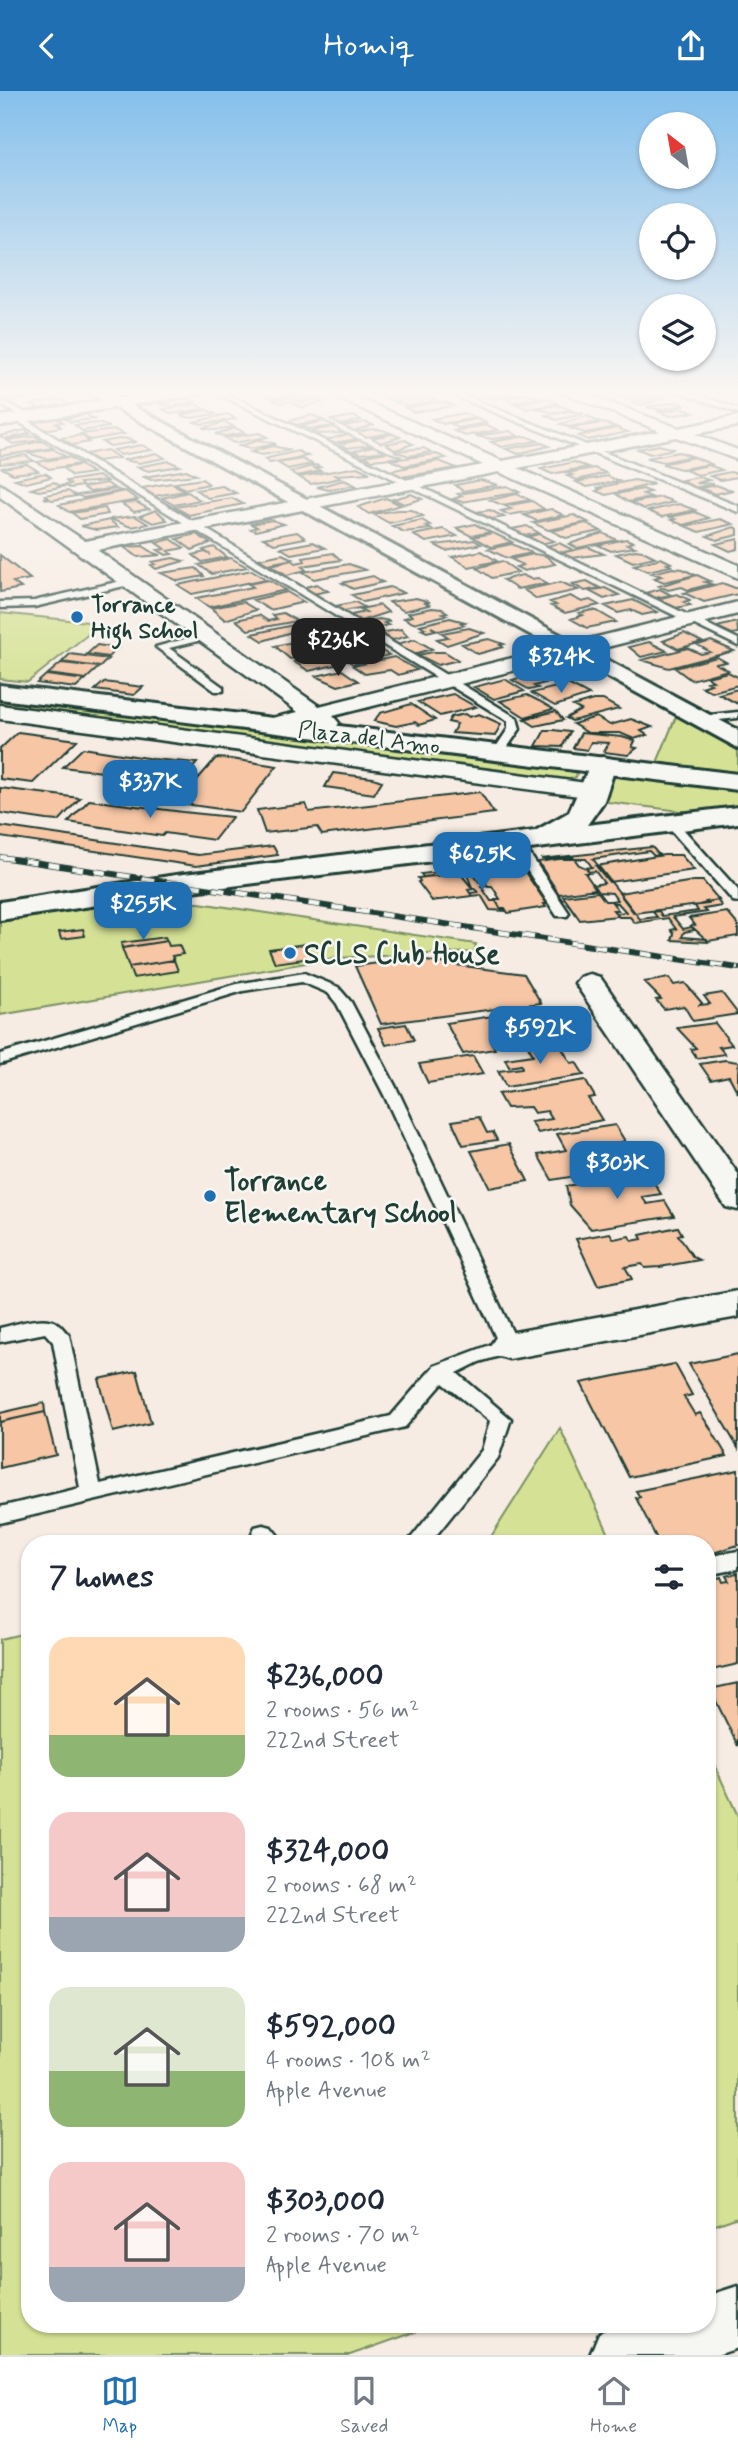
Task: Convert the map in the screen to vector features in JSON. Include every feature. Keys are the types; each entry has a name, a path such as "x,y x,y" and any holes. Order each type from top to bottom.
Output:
{"street":[{"path":"4,496 82,547 344,734"},
{"path":"288,496 575,649 738,740"},
{"path":"82,547 354,496"},
{"path":"566,496 738,572"},
{"path":"271,725 738,608"},
{"name":"Plaza del Amo","path":"0,691 498,753 595,789 738,782"},
{"path":"0,712 595,789 684,822"},
{"path":"508,845 568,829 595,789"},
{"path":"0,911 176,884 738,815"},
{"path":"590,983 738,1199"},
{"path":"509,1346 738,1304"},
{"path":"716,2324 738,2317"},
{"path":"621,2355 689,2333"}],"lane":[{"path":"143,496 513,720 514,729 498,753"},
{"path":"431,496 738,643"},
{"path":"705,496 738,509"},
{"path":"0,605 34,604 131,582"},
{"path":"206,636 161,647 219,688"},
{"path":"701,719 738,715"},
{"path":"684,822 738,898"},
{"path":"508,845 562,913"},
{"path":"0,1059 241,987 304,977 333,990 344,1002 392,1095 509,1346 467,1357 441,1371 417,1394 398,1422 0,1515"},
{"path":"0,1335 36,1327 50,1327 62,1340 92,1494"},
{"path":"425,1535 491,1453 501,1419 441,1371"},
{"path":"716,1564 738,1560"}],"green space":[{"path":"0,613 88,622 96,628 28,682 0,679"},
{"path":"0,698 560,768 577,773 576,777 568,780 0,705"},
{"path":"679,709 738,742 738,780 654,770"},
{"path":"614,774 738,790 738,808 697,813 599,801"},
{"path":"122,903 199,903 476,944 474,952 335,958 0,1015 0,922"},
{"path":"560,1428 609,1535 492,1535"},
{"path":"21,1634 21,2333 412,2333 350,2355 0,2355 0,1639"},
{"path":"716,1768 738,1816 738,2217 716,2225"}],"building":[{"path":"46,496 76,496 53,500 44,498 48,497"},
{"path":"103,496 132,496 138,500 69,512 59,505"},
{"path":"193,496 200,500 174,505 162,498"},
{"path":"415,496 422,499 404,504 393,499"},
{"path":"462,496 498,496 462,502 453,499"},
{"path":"521,496 530,500 502,505 490,500"},
{"path":"618,496 651,497 628,502"},
{"path":"661,497 674,502 644,509 631,503"},
{"path":"232,498 243,504 189,515 175,507"},
{"path":"386,498 401,505 369,514 358,507"},
{"path":"532,501 544,509 509,515 501,511 511,509 505,506"},
{"path":"136,502 149,509 134,512 122,504"},
{"path":"679,504 695,510 662,517 648,511"},
{"path":"105,508 108,514 80,519 72,513"},
{"path":"551,509 563,515 537,521 524,515"},
{"path":"156,510 167,520 153,523 140,516"},
{"path":"412,510 423,516 389,523 373,514"},
{"path":"490,510 504,517 492,519 476,512"},
{"path":"695,512 709,518 683,525 670,517"},
{"path":"574,515 588,522 548,530 533,523"},
{"path":"135,516 148,524 131,527 110,519"},
{"path":"720,519 733,524 699,532 685,526"},
{"path":"109,520 118,527 96,530 81,526"},
{"path":"272,520 284,524 256,531 251,529 257,527 251,524"},
{"path":"422,520 430,525 425,526 431,529 404,532 392,526"},
{"path":"586,523 601,531 566,538 552,531"},
{"path":"475,524 490,532 471,536 456,528"},
{"path":"527,526 539,533 524,536 512,529"},
{"path":"734,527 738,529 738,535 717,540 707,536"},
{"path":"443,529 457,536 426,542 413,535"},
{"path":"297,532 305,538 274,544 263,538"},
{"path":"493,533 512,542 491,547 473,537"},
{"path":"603,533 617,540 577,548 569,544"},
{"path":"196,534 210,543 192,550 177,539"},
{"path":"539,534 554,541 540,544 527,537"},
{"path":"171,539 184,548 168,551 172,554 166,555 158,550 165,549 156,543"},
{"path":"626,539 633,542 627,544 635,547 611,551 598,545"},
{"path":"738,539 738,549 730,551 715,544"},
{"path":"474,540 481,544 446,551 435,545"},
{"path":"313,542 325,548 291,554 281,548"},
{"path":"559,543 573,550 560,553 546,546"},
{"path":"512,544 532,553 507,558 488,549"},
{"path":"143,546 161,555 138,557 124,547"},
{"path":"214,547 227,557 202,562 193,555 205,552 211,555 203,550"},
{"path":"588,547 604,554 571,558 561,553"},
{"path":"635,550 655,557 633,562 616,554"},
{"path":"481,551 497,561 469,567 452,557"},
{"path":"333,553 341,560 302,566 306,570 287,575 271,565 292,560 296,563 305,561 303,558"},
{"path":"282,554 293,559 268,564 259,559"},
{"path":"534,554 546,556 555,564 524,571 516,567 523,565 511,559"},
{"path":"0,555 30,579 13,582 21,588 0,592"},
{"path":"173,558 184,561 156,569 151,565 155,564 152,562"},
{"path":"231,558 247,567 212,574 199,565"},
{"path":"661,558 671,563 667,564 671,566 648,571 634,565"},
{"path":"502,561 518,572 492,578 477,568"},
{"path":"349,564 365,570 314,579 303,572"},
{"path":"196,568 204,576 178,581 161,573"},
{"path":"673,568 695,575 664,582 654,578 662,576 652,573"},
{"path":"252,570 266,579 192,594 178,585"},
{"path":"522,575 547,583 517,589 503,580"},
{"path":"697,575 711,584 688,590 682,587 668,590 659,586"},
{"path":"373,576 383,582 353,589 342,583"},
{"path":"269,580 286,590 209,607 196,598 253,587 249,584"},
{"path":"587,581 600,588 585,591 572,584"},
{"path":"561,582 578,590 537,599 524,590"},
{"path":"722,583 738,589 738,594 704,602 684,593"},
{"path":"317,584 328,591 313,594 302,588"},
{"path":"390,587 404,593 363,602 352,595"},
{"path":"605,588 619,595 604,599 589,591"},
{"path":"660,589 671,595 655,598 645,593"},
{"path":"287,592 304,602 270,610 253,600"},
{"path":"677,594 690,600 684,602 690,605 676,608 657,599"},
{"path":"570,596 582,602 590,600 599,605 565,613 551,606 556,605 550,602"},
{"path":"416,598 430,602 425,603 429,605 404,611 389,602"},
{"path":"633,600 657,612 642,615 631,610 618,613 605,606"},
{"path":"243,602 256,610 225,620 211,608"},
{"path":"355,602 364,607 344,611 336,606"},
{"path":"380,605 388,612 361,621 351,615 366,612 360,609"},
{"path":"432,608 442,609 447,615 413,623 404,618 412,616 408,613"},
{"path":"592,610 616,622 587,628 571,619 583,615 579,613"},
{"path":"283,613 297,621 248,630 236,620 259,615 268,621 277,619 272,615"},
{"path":"450,618 465,622 461,623 464,625 439,631 431,627 435,630 427,632 421,629 425,628 420,625"},
{"path":"379,619 390,621 384,623 388,625 374,628 362,622"},
{"path":"737,622 738,633 732,634 717,627"},
{"path":"302,623 307,627 263,641 252,634"},
{"path":"469,628 484,633 447,645 437,639 448,637 442,633"},
{"path":"401,629 408,636 393,640 381,633"},
{"path":"684,633 702,642 678,649 663,641"},
{"path":"324,635 332,640 304,648 313,654 290,659 275,646"},
{"path":"348,637 357,643 340,647 332,641"},
{"path":"415,639 432,649 414,654 397,644"},
{"path":"489,639 504,644 500,645 503,647 478,654 462,644"},
{"path":"711,641 734,651 669,668 642,660 688,648 701,654 710,652 698,645"},
{"path":"649,642 667,651 641,657 629,647"},
{"path":"97,645 118,648 108,657 87,654"},
{"path":"375,647 389,655 353,664 339,655"},
{"path":"445,652 458,660 438,665 418,655"},
{"path":"70,654 108,659 100,667 62,662"},
{"path":"324,655 339,664 309,671 294,662"},
{"path":"394,657 417,670 398,675 390,670 365,674 353,666"},
{"path":"717,657 726,662 716,664 728,670 691,680 675,668"},
{"path":"61,663 99,667 86,679 48,674"},
{"path":"549,669 560,675 555,676 560,679 534,686 538,688 530,690 512,680"},
{"path":"342,670 358,681 338,686 316,676"},
{"path":"728,672 738,677 738,685 712,692 702,687 713,681 707,677"},
{"path":"46,675 85,680 76,688 37,683"},
{"path":"505,679 524,691 494,699 474,687"},
{"path":"104,682 143,687 134,695 95,690"},
{"path":"568,684 589,695 555,706 532,693"},
{"path":"738,689 738,704 719,694"},
{"path":"453,694 476,707 440,716 418,702"},
{"path":"527,695 553,709 525,717 500,701"},
{"path":"603,700 619,709 572,721 566,718 581,710 573,706"},
{"path":"411,704 435,720 419,725 415,722 396,726 374,721 380,713"},
{"path":"556,711 563,720 535,726 524,719"},
{"path":"465,714 469,717 479,714 501,724 495,736 452,733 457,724 448,722 451,717"},
{"path":"596,717 610,725 631,719 652,727 641,731 647,735 634,739 620,733 588,733 573,724"},
{"path":"545,730 570,732 562,747 536,746"},
{"path":"18,732 77,740 33,783 0,779 0,749"},
{"path":"581,733 622,737 635,741 632,747 637,748 628,755 604,752 609,743 591,742 587,750 573,748"},
{"path":"83,748 197,763 180,782 63,767"},
{"path":"216,758 277,766 241,812 177,803"},
{"path":"333,773 382,781 374,794 325,787"},
{"path":"0,788 80,798 59,821 47,820 0,813"},
{"path":"480,792 494,813 322,835 317,827 265,833 257,810 306,804 309,812"},
{"path":"89,800 232,817 214,840 165,833 162,836 68,822"},
{"path":"0,826 198,855 273,846 278,855 196,866 0,837"},
{"path":"652,847 659,855 654,856 649,851 593,859 640,919 657,917 653,912 659,911 662,916 698,911 695,906 717,900 722,906 704,909 707,912 673,917 683,929 692,927 694,930 684,932 682,937 707,939 708,942 672,940 674,934 671,930 676,929 668,918 635,923 630,917 619,917 616,913 626,912 618,903 611,901 617,900 612,893 598,892 593,885 604,883 595,871 589,872 586,868 592,867 586,859 541,859"},
{"path":"664,855 681,855 694,870 609,882 596,866"},
{"path":"573,857 590,873 585,873 596,889 559,894 538,862"},
{"path":"512,863 518,865 471,871 469,868"},
{"path":"520,865 547,904 544,904 546,907 508,913 505,908 500,908 495,899 500,899 492,886 488,886 482,878 487,878 482,870"},
{"path":"464,869 466,872 423,877 421,874"},
{"path":"471,871 479,882 484,881 487,885 481,886 491,901 496,901 500,908 507,911 490,910 481,895 472,896 470,893 478,892 472,887 466,872"},
{"path":"460,873 473,889 468,890 472,896 432,901 418,882 418,878"},
{"path":"703,881 719,900 706,902 708,904 634,913 619,893"},
{"path":"598,892 605,901 611,901 618,910 613,910 618,916 580,920 563,896"},
{"path":"727,912 738,925 738,936 708,941 691,926 695,925 689,918"},
{"path":"83,929 85,936 61,939 59,932"},
{"path":"165,937 167,941 122,948 121,943"},
{"path":"167,941 169,946 179,945 183,954 172,956 174,960 129,967 122,948"},
{"name":"SCLS Club House","path":"305,944 311,958 275,963 269,949"},
{"path":"411,959 524,974 541,1003 381,1024 355,966"},
{"path":"174,960 178,971 133,978 129,967"},
{"path":"669,978 674,985 685,983 702,1003 700,1005 710,1004 704,996 722,993 738,1014 693,1021 684,1006 664,1009 656,1000 661,999 644,982"},
{"path":"540,1009 556,1037 517,1043 514,1038 491,1042 495,1049 463,1054 446,1023"},
{"path":"715,1023 732,1045 719,1047 725,1054 697,1058 691,1049 696,1048 677,1028"},
{"path":"406,1024 414,1040 386,1045 378,1028"},
{"path":"558,1042 571,1063 576,1062 584,1075 506,1087 498,1071 522,1068 521,1065 509,1067 505,1059 533,1055 528,1046"},
{"path":"473,1056 483,1074 428,1083 419,1064"},
{"path":"725,1060 738,1062 738,1093 729,1076 711,1080 700,1064"},
{"path":"585,1080 595,1097 588,1098 602,1120 538,1133 531,1122 552,1119 547,1111 534,1113 530,1107 506,1108 498,1094"},
{"path":"479,1117 487,1133 493,1132 497,1140 463,1145 452,1121"},
{"path":"615,1125 625,1141 621,1142 636,1166 552,1180 538,1155 566,1150 557,1134"},
{"path":"509,1144 528,1181 490,1188 471,1151"},
{"path":"647,1172 661,1194 642,1197 647,1204 665,1201 674,1216 591,1229 570,1205 566,1186"},
{"path":"678,1227 682,1234 678,1235 693,1257 699,1260 660,1267 645,1268 642,1264 625,1267 632,1279 598,1286 576,1239 610,1233 614,1239 629,1236 632,1241 642,1239 640,1235"},
{"path":"738,1354 738,1448 689,1364"},
{"path":"675,1364 692,1395 684,1397 695,1415 700,1413 727,1456 629,1477 581,1383"},
{"path":"137,1371 151,1423 113,1432 99,1379"},
{"path":"44,1403 45,1412 0,1422 0,1413"},
{"path":"45,1412 56,1455 0,1468 0,1422"},
{"path":"738,1470 738,1545 716,1552 716,1535 655,1535 636,1498 640,1497 636,1491"},
{"path":"738,1573 738,1664 716,1669 716,1578 721,1577 723,1582 729,1581 726,1576"},
{"path":"738,1683 738,1746 716,1701 716,1688"}],"railway":[{"path":"0,857 738,968"}],"place":[{"name":"Torrance High School","path":"77,617"},
{"name":"SCLS Club House","path":"290,953"},
{"name":"Torrance Elementary School","path":"210,1196"}]}
